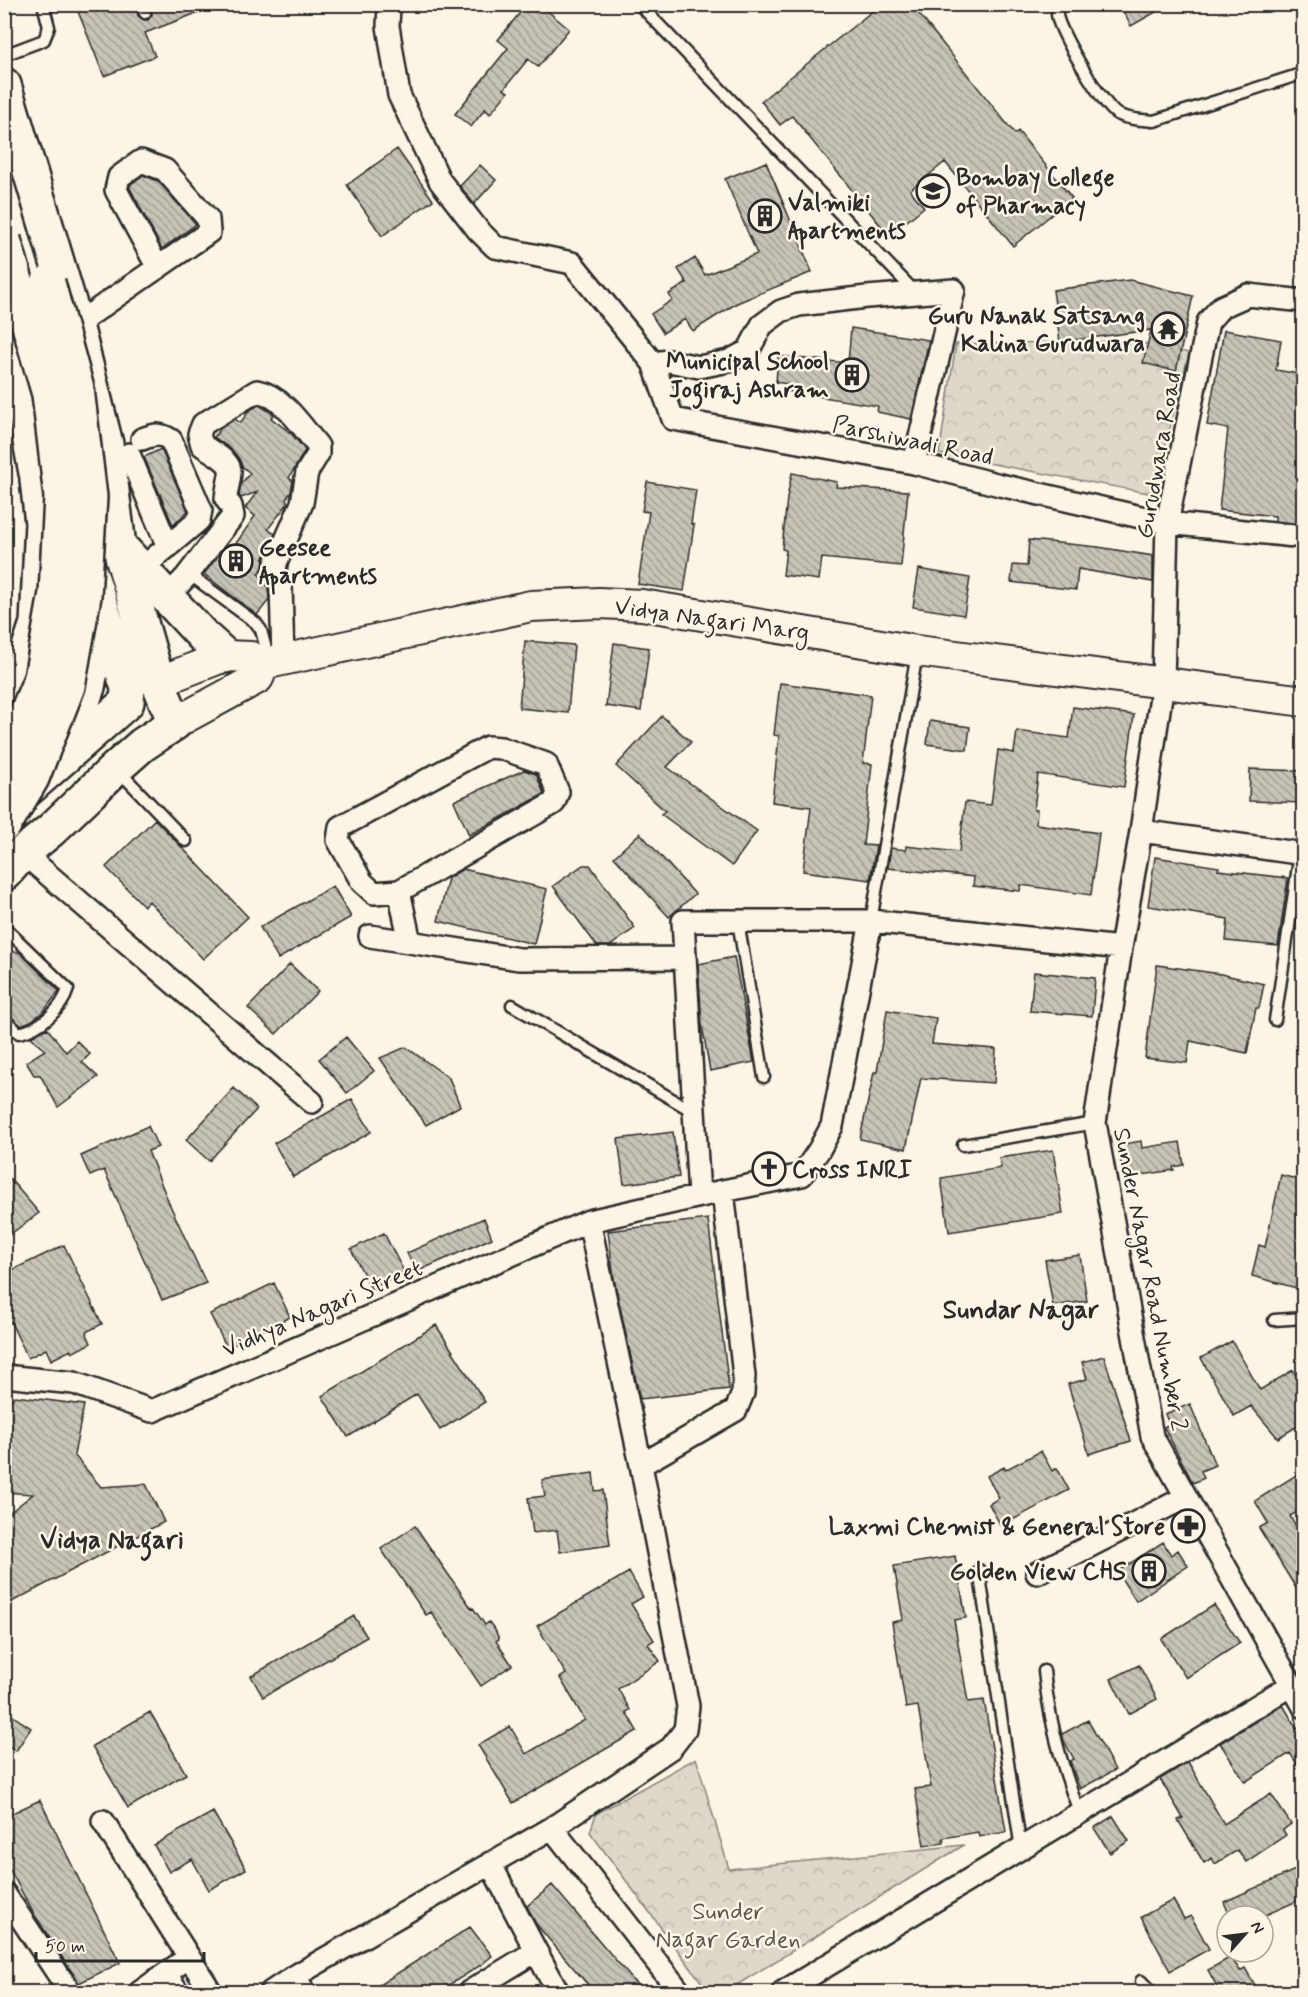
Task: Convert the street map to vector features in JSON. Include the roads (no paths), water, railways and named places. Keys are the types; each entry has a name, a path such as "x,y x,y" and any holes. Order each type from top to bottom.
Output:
{"highway":[{"path":"4,85 76,325 126,446 119,546 158,682 175,723 142,745 14,863"},
{"path":"4,141 48,283 76,389 90,496 84,596 68,686 32,778 7,812"},
{"path":"4,240 49,394 61,497 56,593 41,678 4,767"},
{"path":"4,324 12,346 35,469 42,523 37,623 4,724"},
{"path":"35,469 126,446"},
{"path":"35,469 79,538 128,688 127,702 142,745"},
{"path":"7,812 70,738 88,687 98,631 79,538"},
{"path":"119,546 204,637 225,656"},
{"path":"7,812 127,702 158,682"}],"main road":[{"name":"Vidya Nagari Marg","path":"158,682 225,656 251,657 272,662 531,606 599,603 642,605 917,651 1304,701"},
{"path":"175,723 258,678 272,662"}],"street":[{"name":"Parshiwadi Road","path":"389,4 388,26 399,95 440,182 478,230 495,247 572,263 653,363 673,419 914,463 1000,485 1167,522"},
{"path":"76,325 158,268 209,232 208,219 165,170 141,161 119,177 116,189 158,268"},
{"path":"653,363 669,361 699,367 729,361 748,351 762,325 781,310 799,305 954,290 914,463"},
{"name":"Gurudwara Road","path":"1163,683 1167,522 1208,322 1221,307 1232,300 1248,295 1304,301"},
{"path":"167,597 189,574 233,516 231,506 225,499 231,472 228,464 202,445 199,434 203,424 257,391 265,393 285,407 318,446 318,454 307,472 302,503 276,563 275,572 280,585 272,662"},
{"path":"140,570 168,547 199,520 201,510 171,440 162,434 155,434 126,446 168,547"},
{"path":"1167,522 1304,537"},
{"name":"Sunder Nagar Road Number 2","path":"1163,683 1095,1123 1152,1436 1290,1686 1304,1707"},
{"path":"488,747 501,748 546,764 558,792 554,803 399,891 374,893 362,882 338,840 340,827 488,747"},
{"path":"1141,831 1302,854"},
{"path":"14,863 312,1102"},
{"path":"399,891 410,942"},
{"path":"699,1196 683,921 872,921 1121,948"},
{"name":"Vidhya Nagari Street","path":"4,1376 74,1383 152,1410 589,1221 802,1175 832,1126 872,921"},
{"path":"370,936 519,959 685,957"},
{"path":"641,1465 736,1410 743,1393 744,1376 723,1191"},
{"path":"286,1988 490,1863 552,1828 671,1748 685,1730 688,1706 641,1465 589,1221"},
{"path":"1037,1573 1186,1497"},
{"path":"783,1992 1290,1686"},
{"path":"103,1821 211,1992"},
{"path":"552,1828 680,1992"},
{"path":"490,1863 558,1992"},
{"path":"4,1893 70,1992"},
{"path":"469,1992 536,1952"},
{"path":"148,1986 189,1957"},
{"path":"148,1986 172,1983 178,1992"}],"lane":[{"path":"4,55 44,40 49,27 43,4"},
{"path":"639,4 915,293"},
{"path":"1060,4 1057,14 1063,32 1102,100 1115,113 1131,119 1154,121 1304,73"},
{"path":"189,574 255,623 261,630 272,662"},
{"path":"872,921 917,651"},
{"path":"116,768 186,841"},
{"path":"1275,1020 1302,854"},
{"path":"738,921 764,1077"},
{"path":"4,927 68,989 65,999 43,1023 28,1031 19,1033 4,1019"},
{"path":"512,1005 694,1112"},
{"path":"963,1145 1095,1123"},
{"path":"1274,1320 1304,1318"},
{"path":"979,1570 1021,1849"},
{"path":"1044,1671 1047,1705 1080,1814"},
{"path":"1141,1981 1152,1992"}],"place":[{"name":"Bombay College of Pharmacy","path":"933,191"},
{"name":"Valmiki Apartments","path":"765,216"},
{"name":"Guru Nanak Satsang Kalina Gurudwara","path":"1168,329"},
{"name":"Municipal School Jogiraj Ashram","path":"852,375"},
{"name":"Geesee Apartments","path":"236,561"},
{"name":"Cross INRI","path":"769,1169"},
{"name":"Laxmi Chemist & General Store","path":"1188,1526"},
{"name":"Golden View CHS","path":"1149,1571"}],"district":[{"name":"Sundar Nagar","path":"1021,1309"},
{"name":"Vidya Nagari","path":"112,1539"}],"park label":[{"name":"Sunder Nagar Garden","path":"728,1925"}]}
